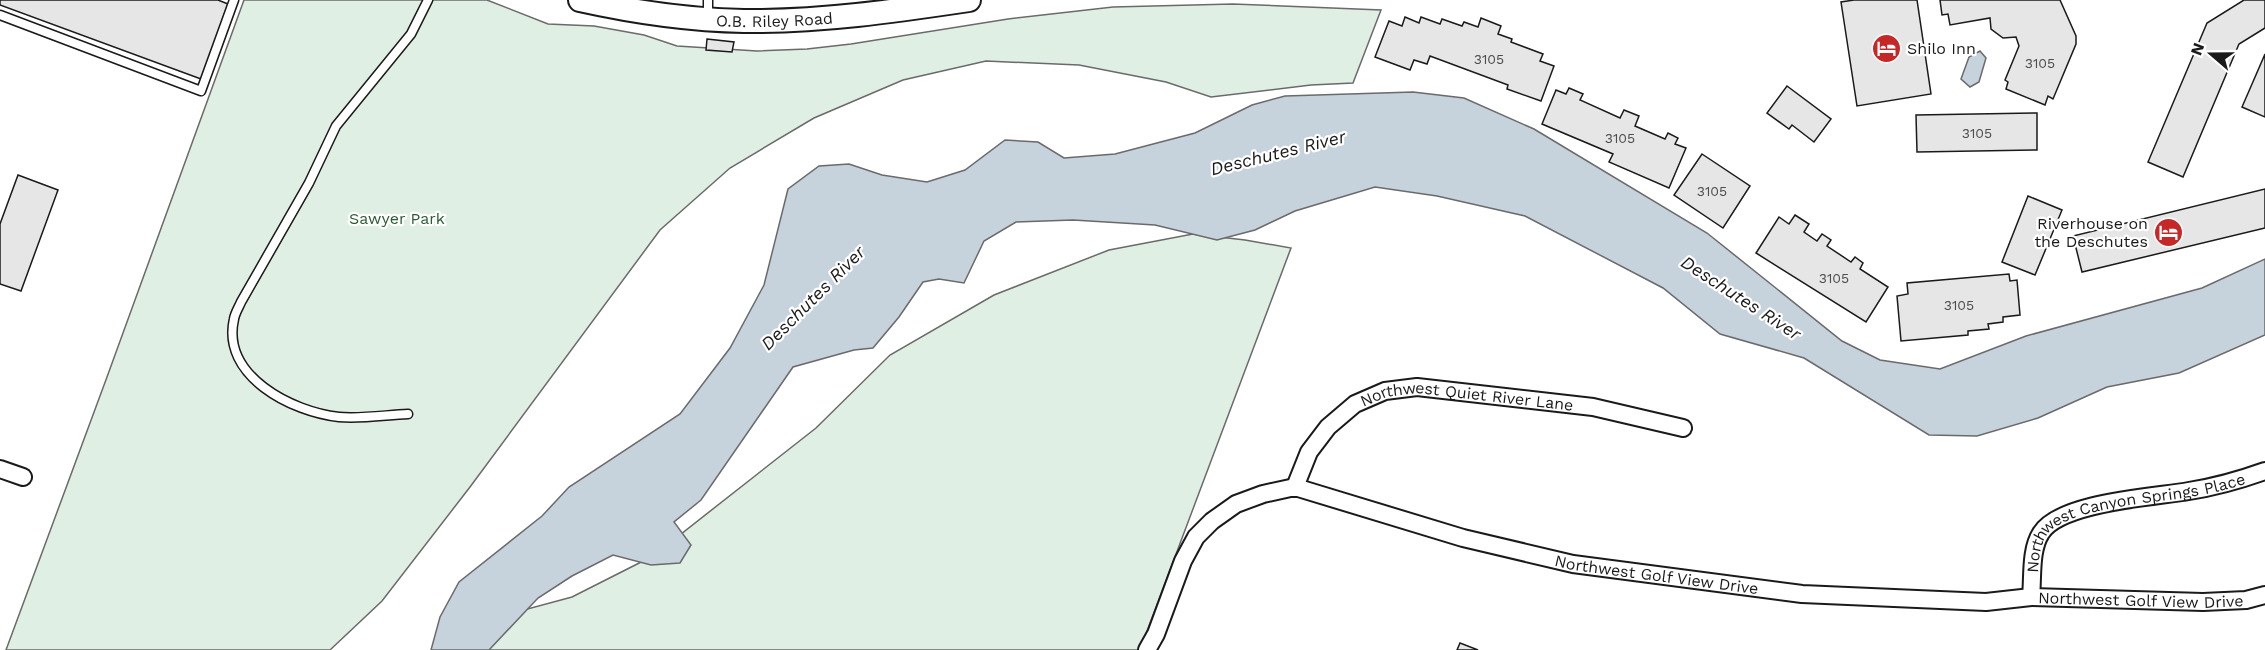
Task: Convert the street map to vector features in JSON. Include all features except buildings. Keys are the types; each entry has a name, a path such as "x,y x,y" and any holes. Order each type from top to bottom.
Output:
{"street":[{"name":"O.B. Riley Road","path":"580,0 655,14 708,10 789,20 908,4 969,0"},
{"name":"Northwest Quiet River Lane","path":"1294,487 1309,452 1328,427 1355,404 1385,391 1417,387 1581,405 1683,428"},
{"path":"0,469 22,477"},
{"name":"Northwest Canyon Springs Place","path":"2031,597 2034,554 2041,533 2056,519 2072,512 2126,499 2188,492 2234,483 2265,471"},
{"name":"Northwest Golf View Drive","path":"1148,650 1183,561 1196,537 1212,521 1236,504 1263,494 1294,487 1463,538 1573,564 1802,594 1986,602 2031,597 2203,602 2246,600 2265,595"}],"lane":[{"path":"0,15 201,91 234,0"},
{"path":"408,414 339,417 300,408 280,399 254,378 237,356 234,319 241,302 309,183 336,126 411,34 428,0"}],"green space":[{"name":"Sawyer Park","path":"244,0 487,0 548,24 594,26 644,35 677,46 757,51 851,44 1008,19 1113,7 1233,4 1381,10 1353,83 1311,85 1211,97 1166,82 1079,65 986,61 903,80 814,118 730,168 660,230 470,487 382,601 330,650 6,650"},
{"path":"1193,234 1291,248 1140,650 439,650 483,621 572,597 653,556 816,428 890,355 994,295 1109,250"}],"water":[{"path":"1980,51 1986,58 1979,82 1970,87 1961,79 1969,57"},
{"name":"Deschutes River","path":"1413,92 1464,98 1534,129 1707,233 1842,341 1880,360 1940,369 2026,336 2202,288 2265,259 2265,335 2179,373 2107,387 2038,418 1977,436 1929,435 1804,358 1720,334 1663,288 1525,216 1437,196 1375,187 1295,211 1255,230 1217,240 1155,225 1073,220 1016,222 984,241 964,283 939,279 923,282 899,317 873,348 854,350 793,367 701,500 674,522 691,545 680,563 651,565 613,555 572,576 538,598 489,650 431,650 440,617 459,582 542,516 569,487 680,414 730,348 764,285 788,189 819,166 849,164 882,175 927,182 965,170 1005,140 1038,142 1064,158 1115,154 1195,133 1252,105 1285,96"}],"place":[{"name":"Shilo Inn","path":"1886,48"},
{"name":"Riverhouse on the Deschutes","path":"2169,232"}]}
